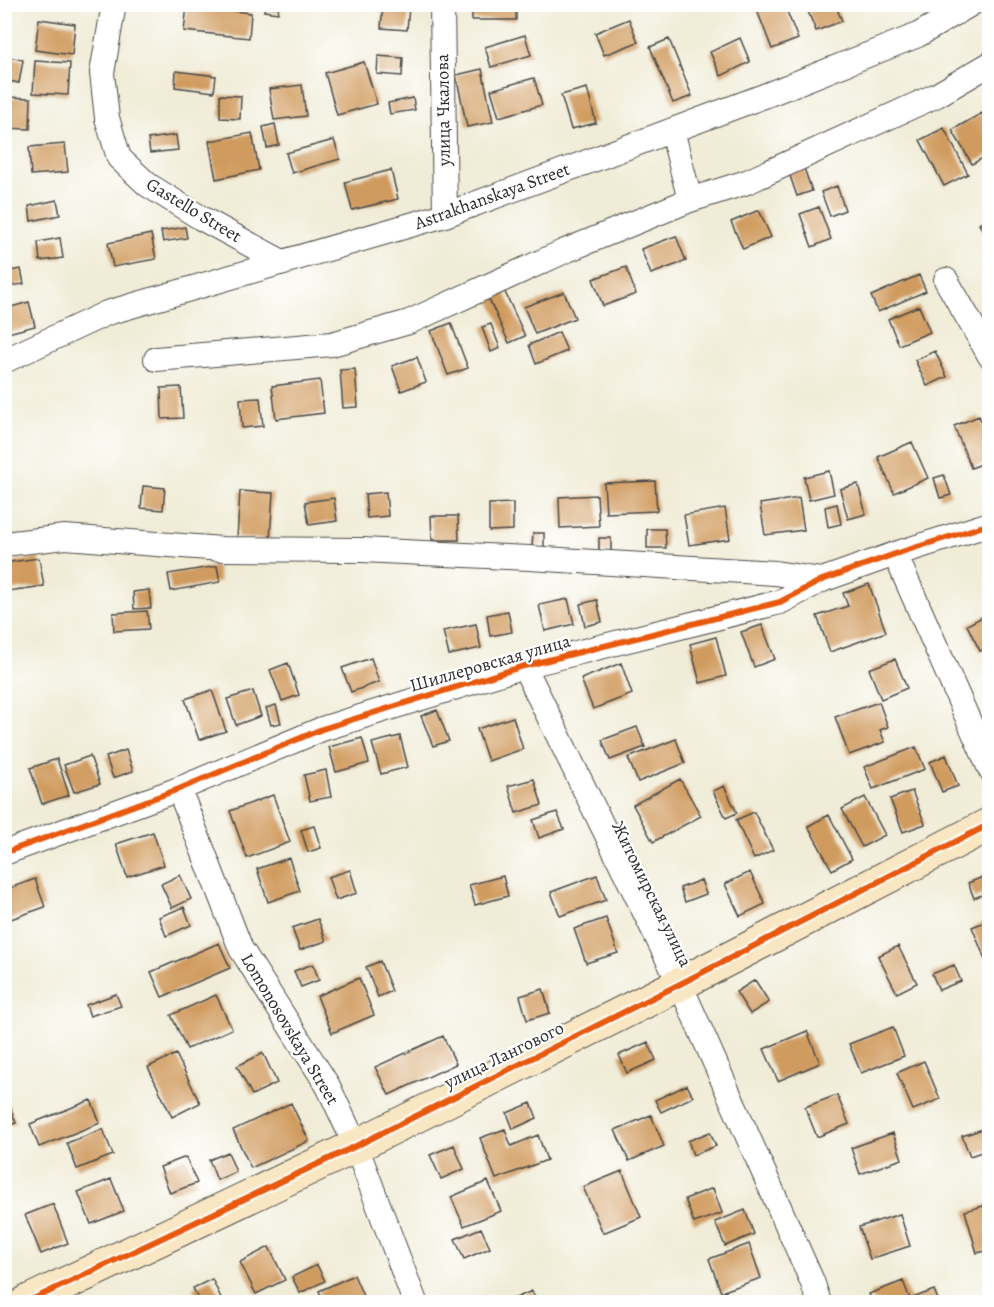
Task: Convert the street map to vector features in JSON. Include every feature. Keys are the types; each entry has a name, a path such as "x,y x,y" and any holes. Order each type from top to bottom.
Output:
{"street":[{"name":"Gastello Street","path":"114,4 102,73 107,118 119,158 148,185 201,218 284,263"},
{"name":"улица Чкалова","path":"442,4 445,215"},
{"name":"Astrakhanskaya Street","path":"4,361 106,313 445,215 918,35 971,4"},
{"path":"156,358 332,344 409,322 565,251 690,200 747,182 937,95 990,64"},
{"path":"672,130 690,200"},
{"path":"946,280 990,356"},
{"name":"Шиллеровская улица","path":"4,853 179,789 322,729 524,666 780,602 822,580 990,524"},
{"name":"Шиллеровская улица","path":"4,544 64,537 222,549 362,550 775,573 822,580"},
{"path":"895,554 990,769"},
{"name":"Житомирская улица","path":"524,666 680,984 812,1281 819,1302"},
{"name":"Lomonosovskaya Street","path":"179,789 241,949 328,1086 356,1146 415,1302"},
{"name":"улица Лангового","path":"27,1302 356,1146 680,984 990,824"}],"building":[{"path":"265,4 279,4 278,13 264,11"},
{"path":"383,4 409,7 407,30 381,28"},
{"path":"472,4 516,4 516,20 472,20"},
{"path":"784,4 798,39 772,49 755,5"},
{"path":"819,4 835,4 842,21 816,31 807,9"},
{"path":"187,6 251,13 249,38 184,31"},
{"path":"39,19 75,24 72,55 35,50"},
{"path":"629,19 638,42 604,55 595,33"},
{"path":"525,35 531,55 491,67 485,47"},
{"path":"740,38 750,62 721,76 710,52"},
{"path":"669,39 692,96 673,103 650,47"},
{"path":"4,56 23,60 19,83 4,80"},
{"path":"378,56 403,58 402,76 377,74"},
{"path":"35,61 70,63 68,95 33,93"},
{"path":"364,62 377,104 337,115 325,73"},
{"path":"482,69 493,122 467,127 456,75"},
{"path":"176,71 216,76 214,92 175,87"},
{"path":"534,78 542,105 499,117 491,90"},
{"path":"302,85 306,116 274,120 269,89"},
{"path":"587,88 596,123 571,129 561,95"},
{"path":"220,95 241,96 240,119 220,118"},
{"path":"4,97 31,98 30,129 4,128"},
{"path":"413,98 415,110 390,114 388,103"},
{"path":"982,113 990,127 990,154 972,164 952,130"},
{"path":"275,124 279,145 267,148 263,127"},
{"path":"944,128 968,174 944,186 920,140"},
{"path":"252,133 259,170 216,179 209,141"},
{"path":"176,135 178,150 150,153 148,139"},
{"path":"334,140 340,159 292,173 286,153"},
{"path":"65,144 68,172 31,175 29,147"},
{"path":"804,168 812,191 797,196 789,173"},
{"path":"391,170 398,199 352,210 345,182"},
{"path":"837,186 845,210 830,216 821,192"},
{"path":"57,200 60,215 31,221 29,206"},
{"path":"819,207 831,239 812,247 800,214"},
{"path":"759,210 771,237 743,249 731,222"},
{"path":"990,218 990,243 979,224"},
{"path":"185,227 187,238 163,242 161,231"},
{"path":"151,234 156,259 113,267 108,243"},
{"path":"676,236 686,261 651,274 641,249"},
{"path":"60,238 63,258 40,261 38,242"},
{"path":"626,267 636,294 603,306 593,279"},
{"path":"21,269 24,284 4,287 4,272"},
{"path":"919,275 926,291 878,312 871,296"},
{"path":"504,290 525,336 509,343 488,297"},
{"path":"564,292 575,318 535,334 524,307"},
{"path":"29,302 35,326 4,334 4,309"},
{"path":"919,306 930,332 899,345 888,319"},
{"path":"451,323 468,368 448,375 431,331"},
{"path":"491,324 500,348 491,352 482,327"},
{"path":"559,332 567,351 536,364 529,345"},
{"path":"935,351 947,377 927,386 915,360"},
{"path":"417,357 426,382 401,391 392,366"},
{"path":"355,369 358,407 343,408 340,370"},
{"path":"320,380 324,413 276,419 272,386"},
{"path":"181,387 183,418 162,419 161,388"},
{"path":"260,398 263,426 242,428 240,399"},
{"path":"979,416 990,442 990,461 971,468 954,426"},
{"path":"912,442 928,478 894,493 878,457"},
{"path":"829,471 834,494 809,500 804,477"},
{"path":"944,475 951,495 940,498 934,478"},
{"path":"655,481 657,511 606,513 604,483"},
{"path":"858,484 866,514 848,519 840,489"},
{"path":"143,486 165,488 163,510 141,508"},
{"path":"240,491 273,493 270,540 237,538"},
{"path":"386,492 388,516 367,518 365,494"},
{"path":"597,495 599,526 560,528 559,497"},
{"path":"334,498 337,521 309,525 305,502"},
{"path":"799,498 804,530 765,535 760,504"},
{"path":"513,503 513,530 489,531 489,504"},
{"path":"837,504 841,524 828,527 825,507"},
{"path":"725,508 730,539 689,545 684,515"},
{"path":"431,516 458,516 459,540 432,540"},
{"path":"647,529 665,529 666,548 647,548"},
{"path":"533,533 544,533 544,547 532,547"},
{"path":"599,538 611,538 611,553 599,553"},
{"path":"39,558 44,586 8,591 4,563"},
{"path":"217,566 220,582 171,591 168,574"},
{"path":"869,584 886,632 830,652 817,616 848,606 843,593"},
{"path":"149,590 151,608 134,609 133,592"},
{"path":"568,599 574,624 545,631 539,605"},
{"path":"597,600 602,622 585,626 580,604"},
{"path":"147,611 149,629 114,631 113,613"},
{"path":"508,611 512,632 490,636 487,615"},
{"path":"986,615 990,622 990,647 980,651 967,625"},
{"path":"476,624 481,648 449,655 443,631"},
{"path":"762,625 775,659 754,667 741,632"},
{"path":"716,637 726,676 700,683 690,644"},
{"path":"371,658 379,682 351,692 342,668"},
{"path":"895,659 907,688 881,699 869,669"},
{"path":"288,663 299,695 282,701 270,670"},
{"path":"621,663 632,694 593,709 581,679"},
{"path":"212,690 226,731 199,740 185,699"},
{"path":"253,691 261,716 236,725 227,699"},
{"path":"879,702 888,727 880,730 885,742 849,755 835,717"},
{"path":"276,705 281,723 271,725 266,708"},
{"path":"437,710 449,741 433,746 421,716"},
{"path":"513,717 523,749 488,761 477,729"},
{"path":"637,727 645,747 610,760 602,740"},
{"path":"400,736 408,767 381,774 372,743"},
{"path":"362,738 369,763 336,772 329,747"},
{"path":"676,739 685,763 638,782 628,758"},
{"path":"916,747 925,769 873,789 864,767"},
{"path":"126,750 133,771 113,778 106,757"},
{"path":"946,755 958,786 942,792 930,762"},
{"path":"90,756 100,784 74,792 64,765"},
{"path":"57,759 69,795 42,804 30,768"},
{"path":"326,770 331,797 310,801 304,775"},
{"path":"534,779 542,805 516,813 508,786"},
{"path":"680,779 701,816 653,842 633,805"},
{"path":"724,786 737,813 726,818 713,791"},
{"path":"912,791 925,824 903,832 890,799"},
{"path":"273,795 290,842 247,858 230,811"},
{"path":"865,797 885,835 862,847 842,809"},
{"path":"557,812 564,829 539,838 533,820"},
{"path":"754,812 773,850 754,859 736,820"},
{"path":"829,815 852,859 832,870 808,826"},
{"path":"314,826 321,848 308,852 301,830"},
{"path":"153,832 164,865 127,877 116,844"},
{"path":"289,858 300,891 268,902 257,869"},
{"path":"350,870 357,893 336,900 328,877"},
{"path":"750,872 765,904 740,916 725,884"},
{"path":"990,874 990,892 974,898 968,883"},
{"path":"180,875 191,899 172,908 161,884"},
{"path":"597,875 606,900 560,916 551,892"},
{"path":"503,876 508,896 475,905 469,885"},
{"path":"35,879 45,907 8,920 4,910 4,890"},
{"path":"701,880 706,894 685,902 680,888"},
{"path":"184,907 191,925 166,936 159,917"},
{"path":"606,918 618,953 586,963 574,929"},
{"path":"318,919 326,941 300,950 292,928"},
{"path":"990,920 990,957 985,959 972,927"},
{"path":"219,943 230,968 162,997 151,972"},
{"path":"898,946 917,983 897,993 878,956"},
{"path":"380,961 392,991 378,997 366,967"},
{"path":"313,964 319,980 301,987 294,971"},
{"path":"954,965 961,981 939,990 932,974"},
{"path":"359,978 374,1015 332,1033 317,996"},
{"path":"755,980 769,1002 750,1014 736,992"},
{"path":"543,989 550,1013 527,1020 520,996"},
{"path":"116,994 121,1006 90,1016 86,1005"},
{"path":"216,995 232,1029 187,1049 171,1015"},
{"path":"893,1027 904,1056 861,1073 849,1044"},
{"path":"807,1031 820,1063 778,1081 764,1049"},
{"path":"443,1036 456,1064 389,1095 375,1067"},
{"path":"648,1042 656,1060 627,1073 619,1055"},
{"path":"263,1053 277,1083 252,1095 237,1066"},
{"path":"176,1054 200,1103 172,1117 148,1067"},
{"path":"924,1061 940,1099 913,1110 897,1073"},
{"path":"687,1085 693,1097 661,1112 655,1100"},
{"path":"4,1091 16,1123 4,1127"},
{"path":"837,1095 849,1124 817,1137 805,1107"},
{"path":"91,1100 100,1123 39,1147 30,1124"},
{"path":"291,1103 309,1141 251,1168 233,1130"},
{"path":"531,1103 537,1118 513,1129 507,1113"},
{"path":"651,1115 664,1146 629,1161 615,1130"},
{"path":"989,1127 990,1149 970,1156 962,1136"},
{"path":"103,1129 113,1155 77,1169 67,1143"},
{"path":"505,1129 511,1146 538,1135 547,1160 496,1179 480,1138"},
{"path":"710,1132 716,1146 693,1155 688,1141"},
{"path":"893,1133 902,1159 860,1174 851,1148"},
{"path":"454,1145 464,1169 441,1179 430,1155"},
{"path":"228,1152 236,1172 217,1180 209,1160"},
{"path":"186,1157 197,1183 170,1193 160,1167"},
{"path":"622,1171 641,1217 603,1233 583,1187"},
{"path":"111,1179 124,1211 91,1224 78,1192"},
{"path":"488,1181 501,1211 464,1226 451,1197"},
{"path":"713,1188 722,1213 694,1223 685,1199"},
{"path":"53,1204 68,1243 41,1254 25,1215"},
{"path":"990,1204 990,1250 977,1253 965,1211"},
{"path":"745,1210 754,1234 725,1246 715,1222"},
{"path":"900,1214 910,1246 870,1259 859,1227"},
{"path":"481,1228 490,1248 464,1259 455,1239"},
{"path":"749,1244 761,1278 721,1292 709,1259"},
{"path":"269,1247 285,1280 256,1294 240,1262"},
{"path":"317,1265 325,1281 300,1293 292,1277"},
{"path":"354,1275 363,1296 348,1302 323,1302 319,1291"},
{"path":"212,1279 223,1302 200,1302 193,1288"},
{"path":"903,1281 910,1299 934,1290 939,1302 873,1302 869,1294"},
{"path":"532,1291 537,1302 506,1302"}],"cycle path":[{"path":"4,853 179,789 322,729 524,666 780,602 822,580 990,524"},
{"path":"27,1302 356,1146 680,984 990,824"}]}
